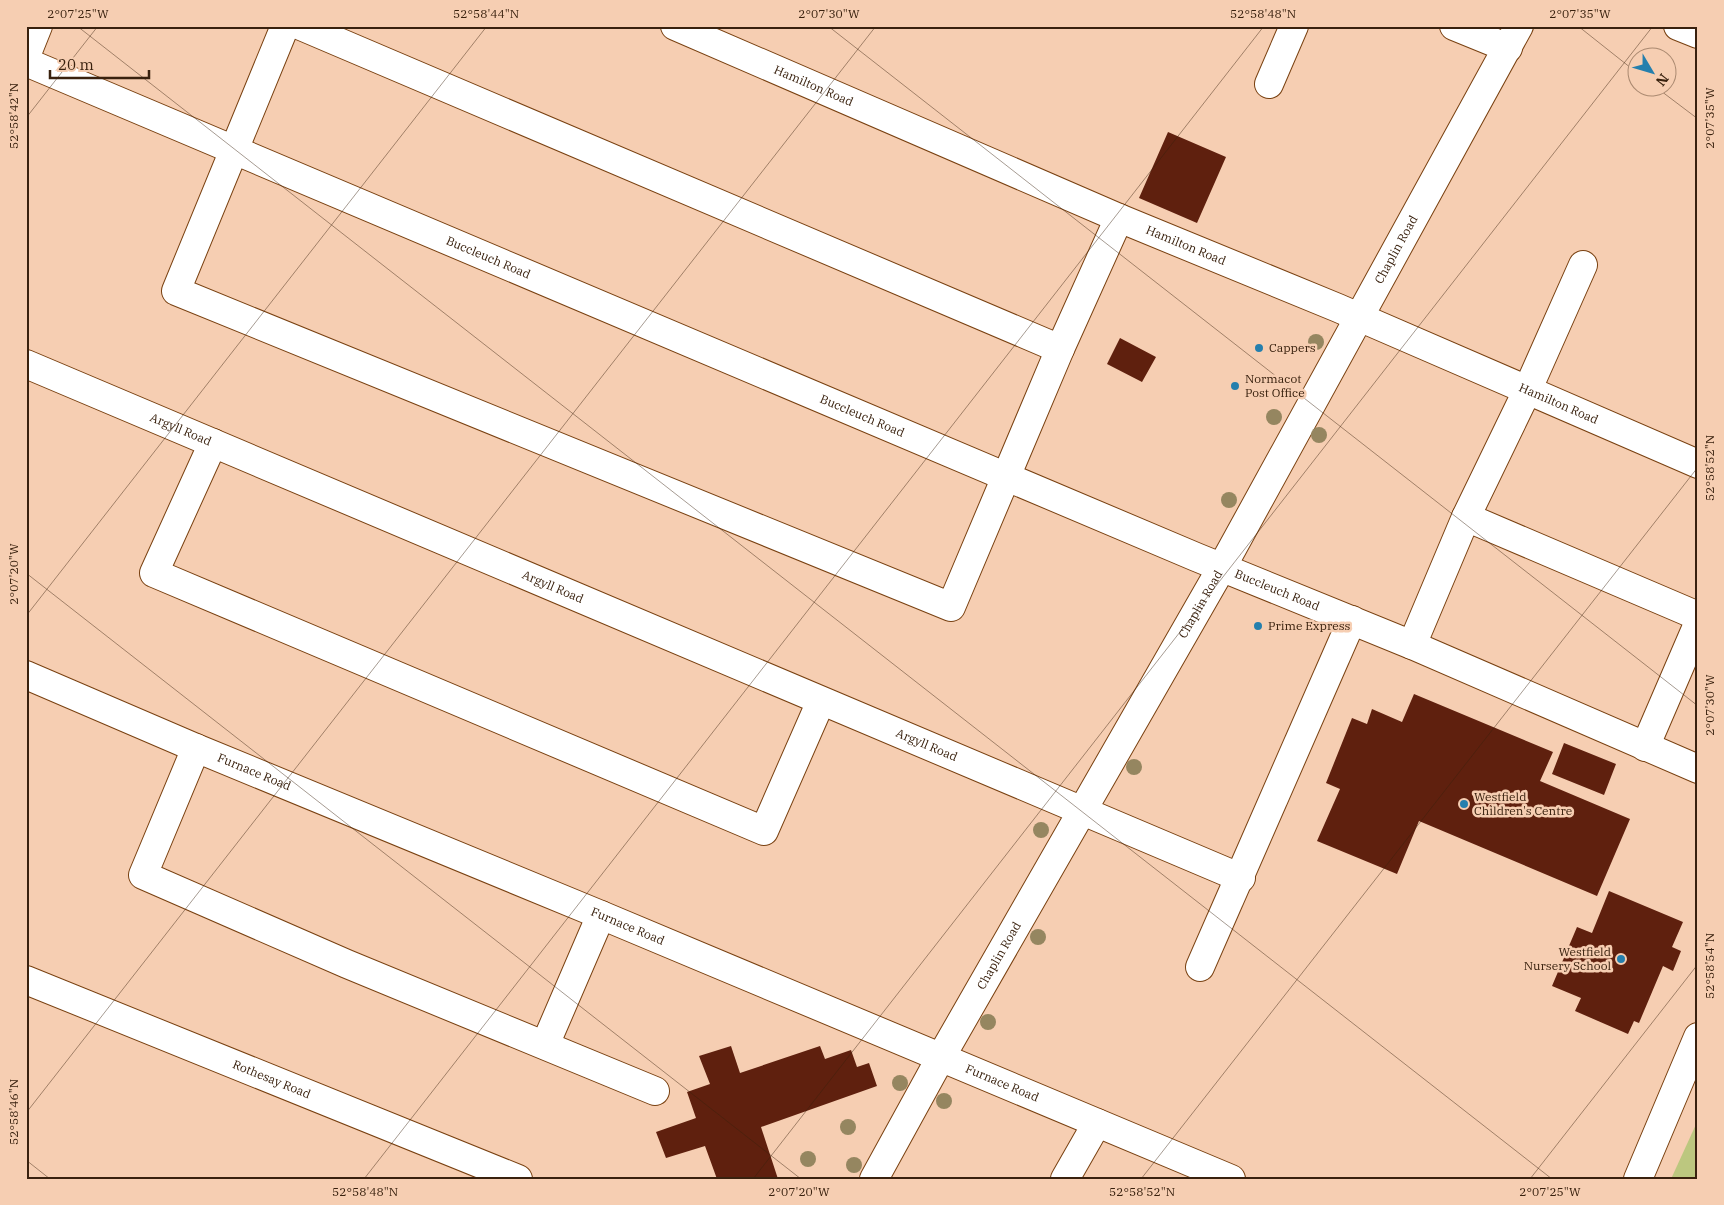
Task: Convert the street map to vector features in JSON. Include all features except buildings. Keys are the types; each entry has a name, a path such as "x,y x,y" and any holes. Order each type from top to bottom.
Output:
{"street":[{"path":"26,56 38,26"},
{"path":"285,26 176,291 951,607 1060,349 1119,218"},
{"path":"301,26 1060,349"},
{"name":"Hamilton Road","path":"675,26 1119,218 1358,317 1698,464"},
{"path":"1269,84 1294,26"},
{"path":"1454,26 1513,37"},
{"path":"1678,26 1698,34"},
{"name":"Chaplin Road","path":"874,1179 941,1057 1222,567 1513,37"},
{"name":"Buccleuch Road","path":"26,62 1222,567 1412,645 1698,769"},
{"path":"1412,645 1466,517 1527,391 1583,265"},
{"name":"Argyll Road","path":"26,364 1240,878"},
{"path":"212,443 154,573 172,581 764,831 821,701"},
{"path":"1466,517 1698,616"},
{"path":"1200,967 1352,620"},
{"path":"1646,747 1698,624"},
{"name":"Furnace Road","path":"26,674 196,748 601,914 1231,1179"},
{"path":"196,748 143,875 347,964 655,1091"},
{"path":"545,1045 601,914"},
{"name":"Rothesay Road","path":"26,980 518,1179"},
{"path":"1638,1179 1690,1076 1698,1036"},
{"path":"1065,1179 1097,1122"}],"green space":[{"path":"1698,1120 1698,1179 1671,1179"}],"place":[{"name":"Cappers","path":"1259,348"},
{"name":"Normacot Post Office","path":"1235,386"},
{"name":"Prime Express","path":"1258,626"},
{"name":"Westfield Children's Centre","path":"1464,804"},
{"name":"Westfield Nursery School","path":"1621,959"}]}
